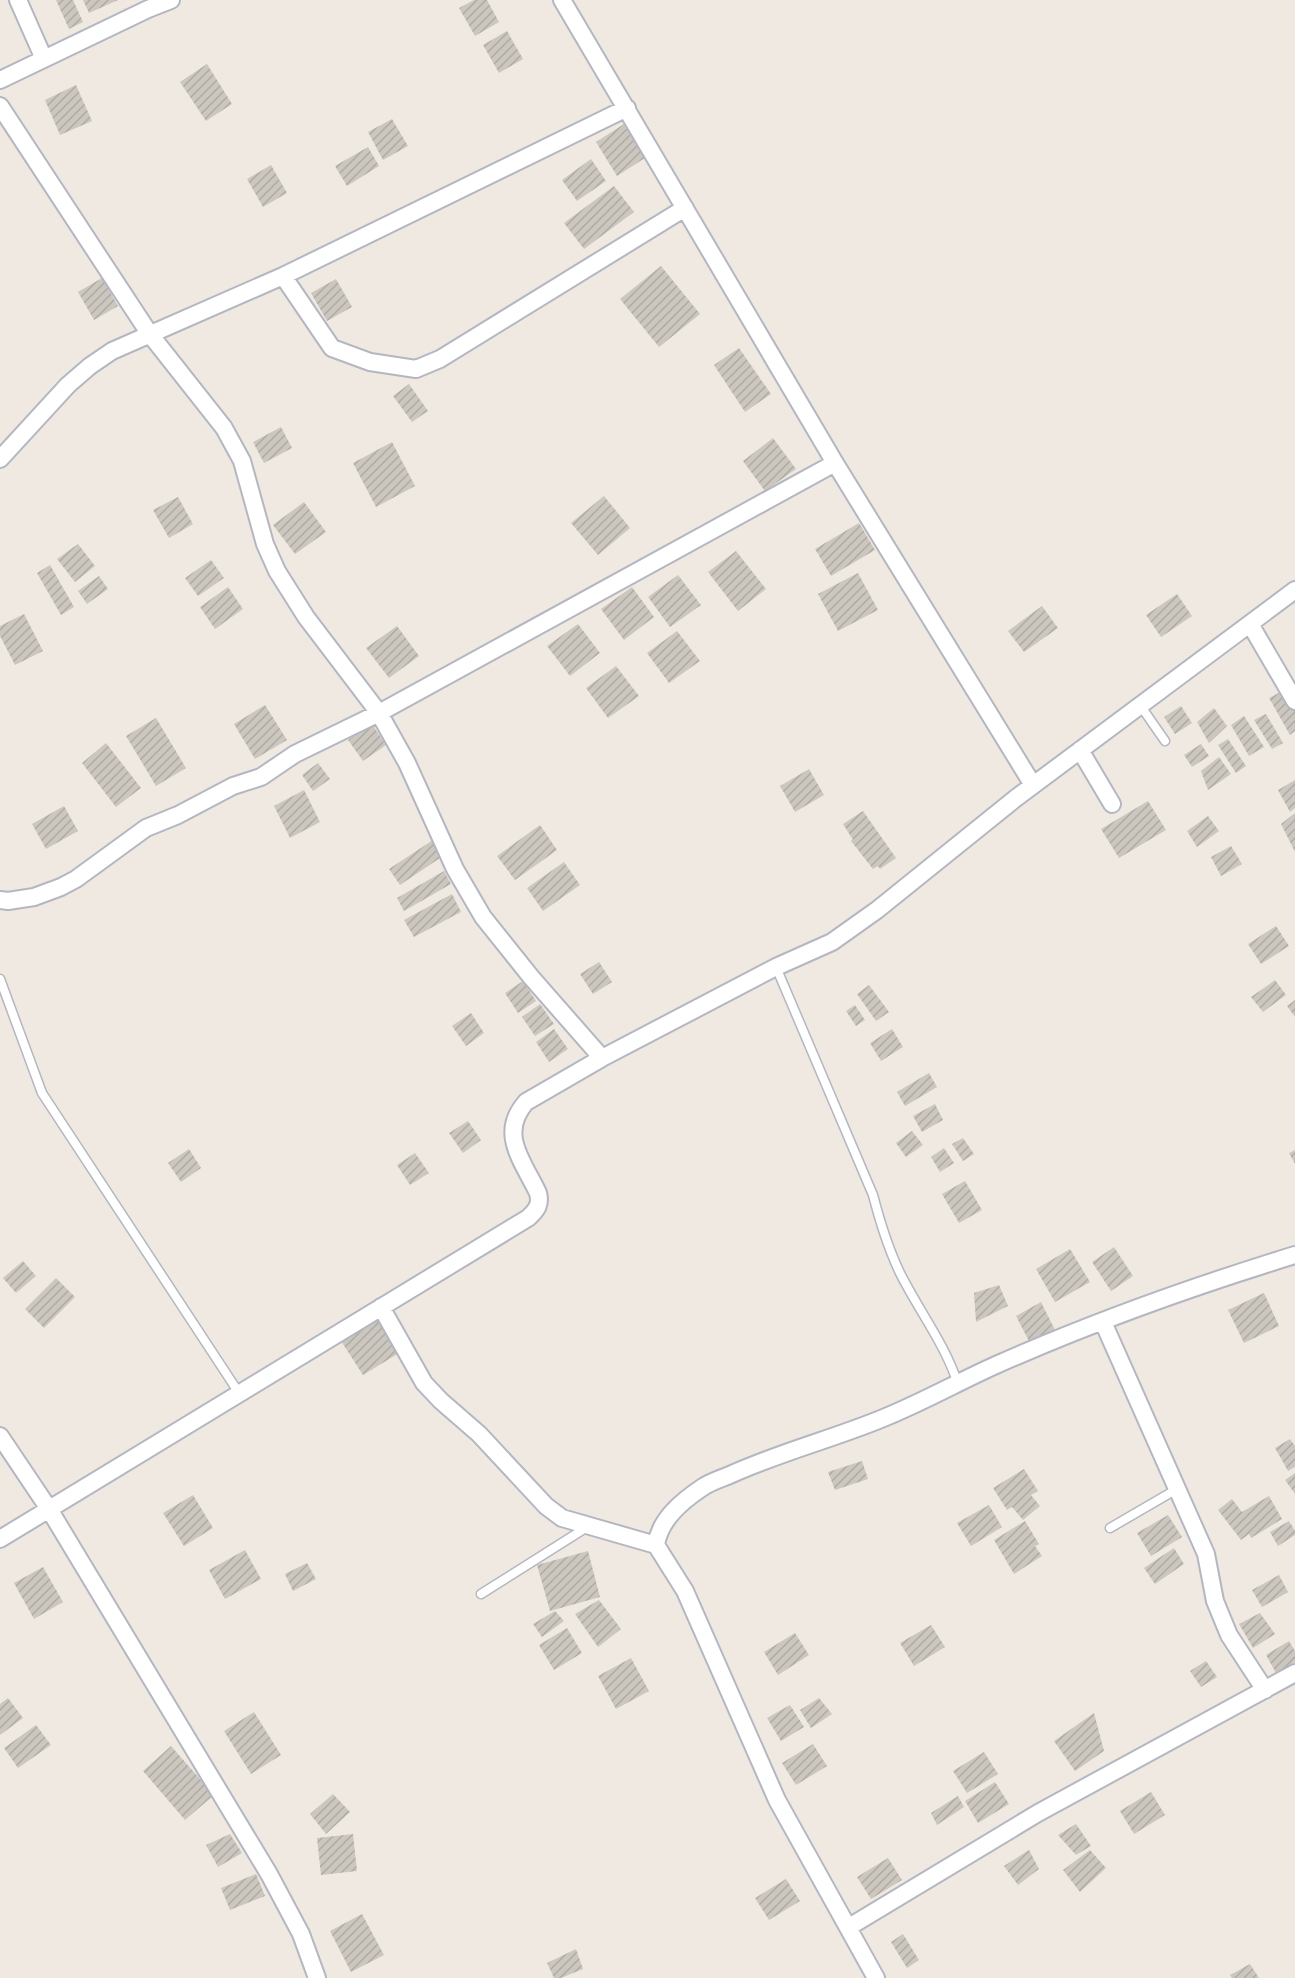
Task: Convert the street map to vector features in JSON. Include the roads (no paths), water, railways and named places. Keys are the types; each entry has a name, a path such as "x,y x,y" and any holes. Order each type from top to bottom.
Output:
{"street":[{"path":"18,0 44,59"},
{"path":"0,80 171,0"},
{"path":"562,0 835,463 1033,785"},
{"path":"0,106 149,333 224,428 242,461 265,544 277,571 306,617 379,713 407,764 455,869 483,917 531,977 602,1058"},
{"path":"0,459 68,385 112,351 283,276 627,108"},
{"path":"283,276 332,348 370,362 416,369 440,359 685,208"},
{"path":"0,900 8,902 34,897 61,887 76,879 146,828 210,799 232,786 261,777 295,754 379,713 835,463"},
{"path":"0,1539 534,1213 540,1200 538,1192 515,1146 512,1133 513,1121 526,1102 602,1058 776,968 832,942 1033,785 1295,590"},
{"path":"1250,624 1295,700"},
{"path":"1080,750 1112,804"},
{"path":"656,1545 662,1526 671,1513 706,1485 753,1464 884,1418 995,1365 1103,1322 1213,1280 1295,1255"},
{"path":"381,1307 424,1383 479,1434 546,1506 562,1518 587,1527 656,1545 685,1591 777,1800 876,1978"},
{"path":"1103,1322 1206,1554 1215,1601 1229,1635 1265,1690"},
{"path":"0,1436 49,1509 269,1874 301,1934 317,1978"},
{"path":"849,1927 1038,1812 1295,1674"}],"lane":[{"path":"1140,705 1165,741"},
{"path":"776,968 873,1195 881,1227 900,1273 951,1364 958,1384"},
{"path":"0,979 42,1093 239,1394"},
{"path":"1110,1528 1178,1489"},
{"path":"482,1594 587,1527"}]}
